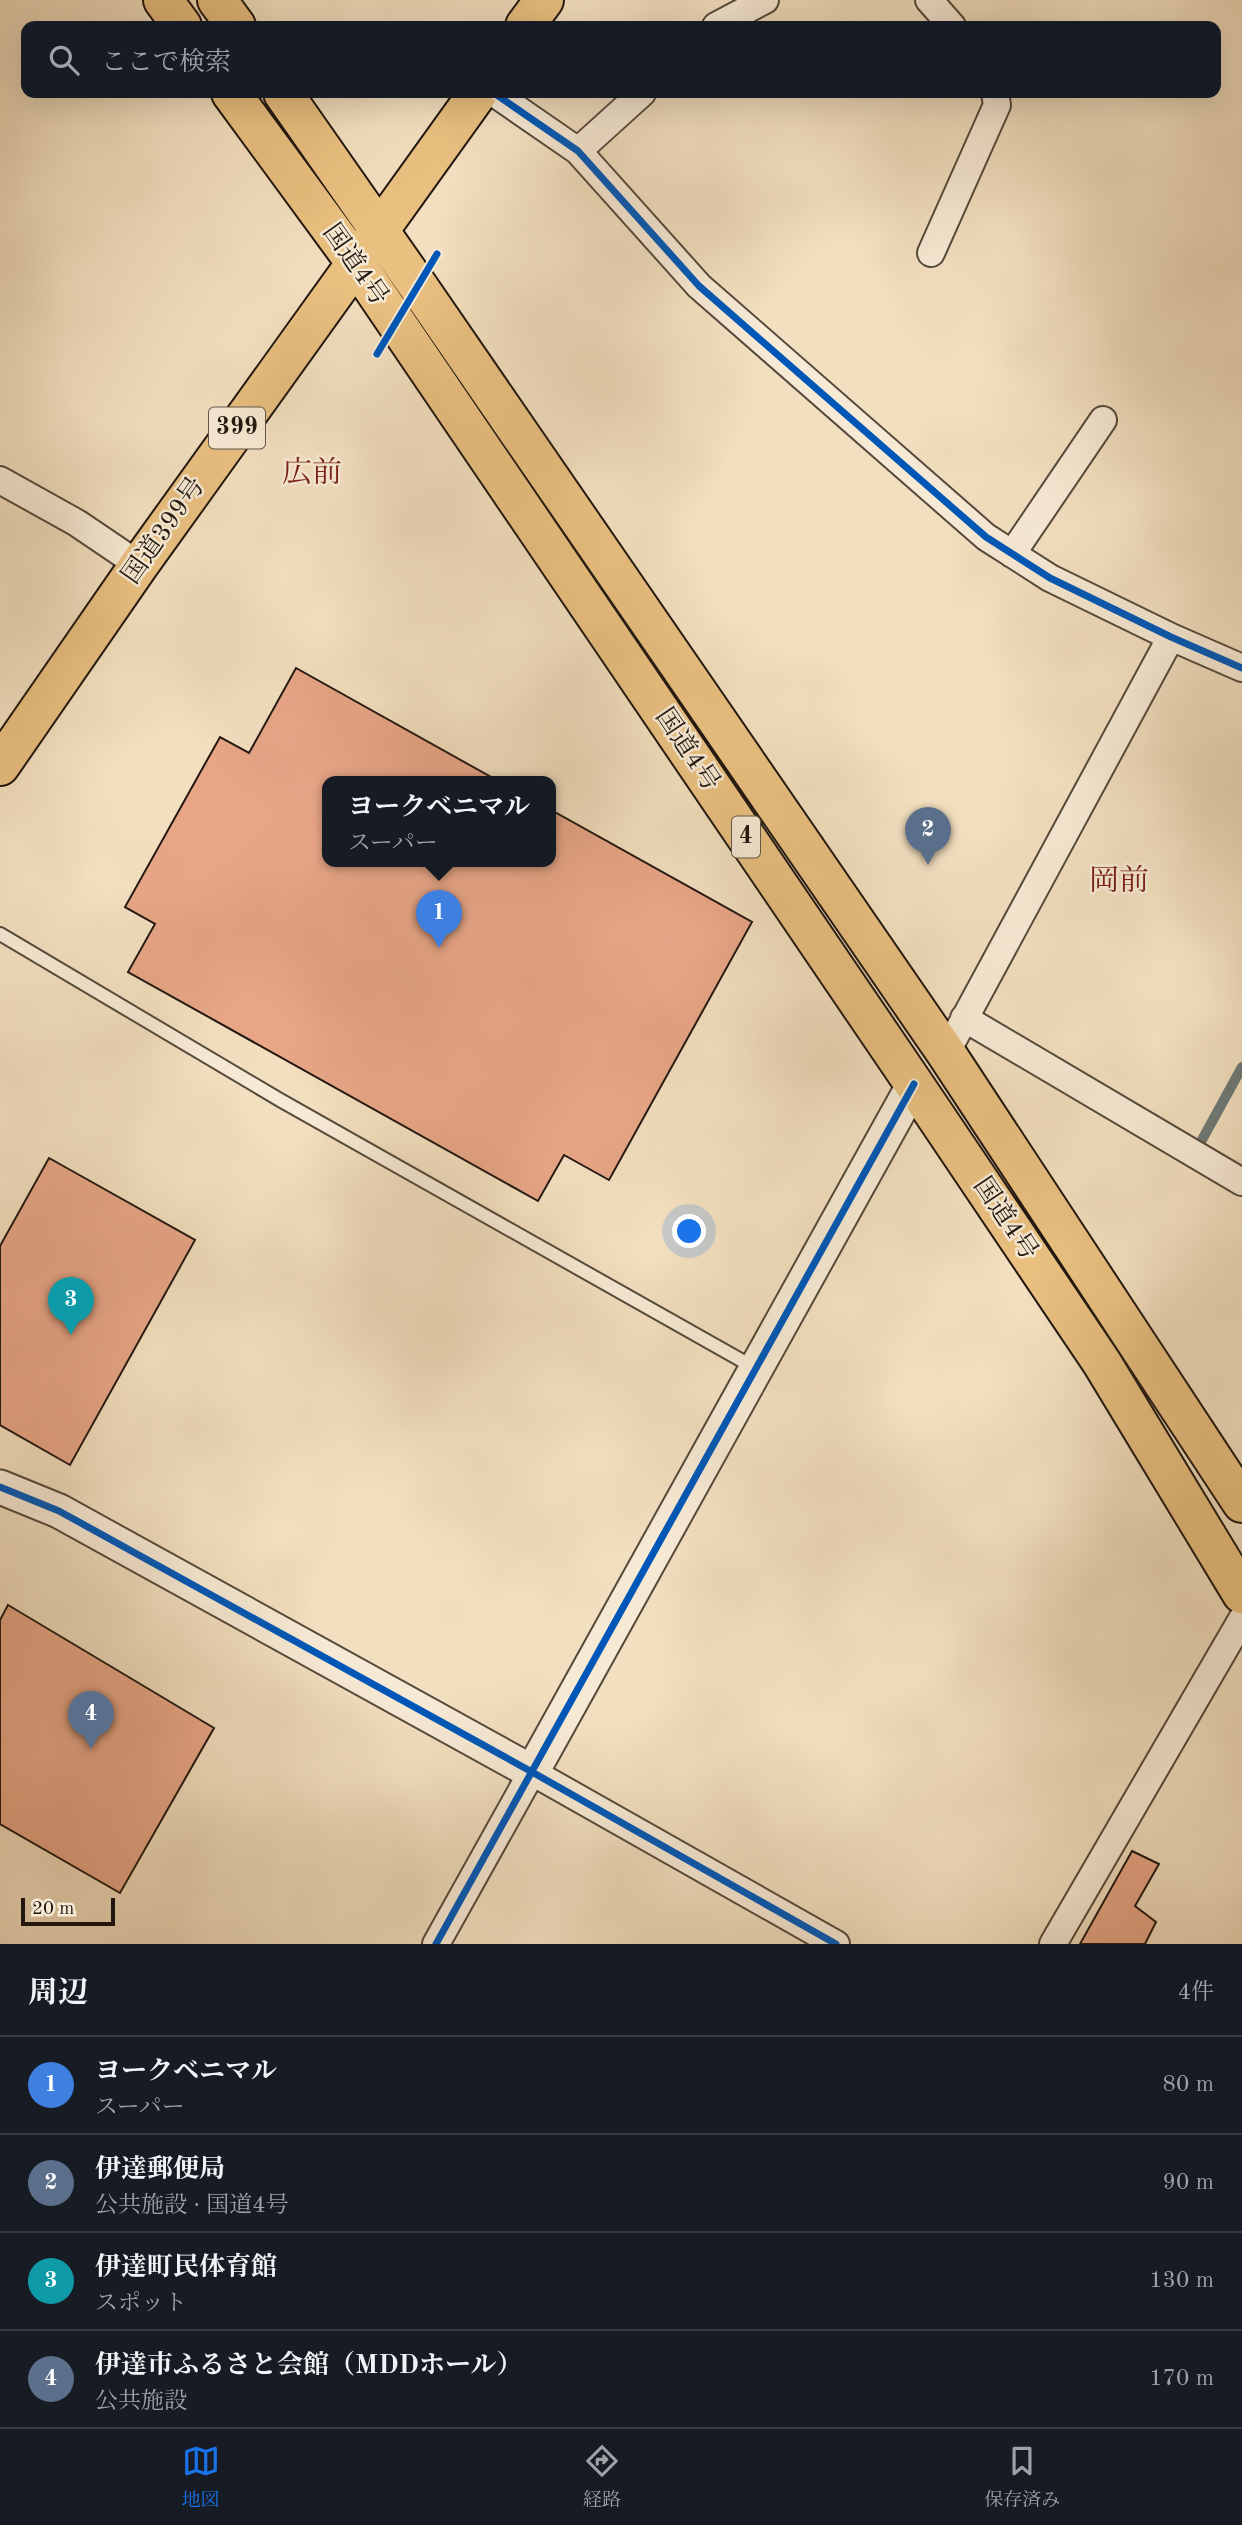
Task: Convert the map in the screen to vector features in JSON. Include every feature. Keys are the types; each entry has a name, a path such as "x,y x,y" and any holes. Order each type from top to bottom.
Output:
{"highway":[{"path":"163,0 178,21"},
{"path":"218,0 233,21"},
{"path":"529,21 544,0"},
{"name":"国道4号","path":"235,98 355,262 1102,1363 1242,1594"},
{"name":"国道4号","path":"286,98 946,1053 1242,1503"},
{"name":"国道399号","path":"0,766 139,565 474,98"}],"street":[{"path":"725,21 765,0"},
{"path":"929,0 947,21"},
{"path":"501,98 578,151 699,286 986,537 1050,579 1242,668"},
{"path":"578,151 636,98"},
{"path":"931,253 997,105 996,98"},
{"path":"1012,554 1103,420"},
{"path":"0,480 76,523 139,565"},
{"path":"946,1053 1171,637"},
{"path":"964,1018 1242,1182"},
{"path":"436,1944 914,1084"},
{"path":"0,1487 59,1511 532,1772 836,1944"},
{"path":"1053,1944 1242,1619"}],"lane":[{"path":"0,933 280,1100 756,1368"}],"building":[{"path":"296,668 489,776 322,776 322,867 556,867 556,813 752,922 609,1180 564,1155 538,1201 128,972 155,924 125,907 220,737 249,753"},
{"path":"49,1158 195,1240 70,1465 0,1425 0,1246"},
{"path":"8,1605 214,1728 120,1893 0,1824 0,1620"},
{"path":"1132,1851 1159,1864 1135,1906 1156,1922 1145,1944 1080,1944"}],"waterway":[{"path":"1201,1151 1197,1149 1242,1067"}],"cycle path":[{"path":"501,98 578,151 699,286 986,537 1050,578 1242,668"},
{"path":"377,354 437,254"},
{"path":"436,1944 914,1084"},
{"path":"0,1487 59,1511 532,1772 836,1944"}],"place":[{"name":"伊達郵便局","path":"928,865"},
{"name":"ヨークベニマル","path":"439,948"},
{"name":"伊達町民体育館","path":"71,1335"},
{"name":"伊達市ふるさと会館（MDDホール）","path":"91,1749"}],"district":[{"name":"広前","path":"312,474"},
{"name":"岡前","path":"1119,882"}]}
